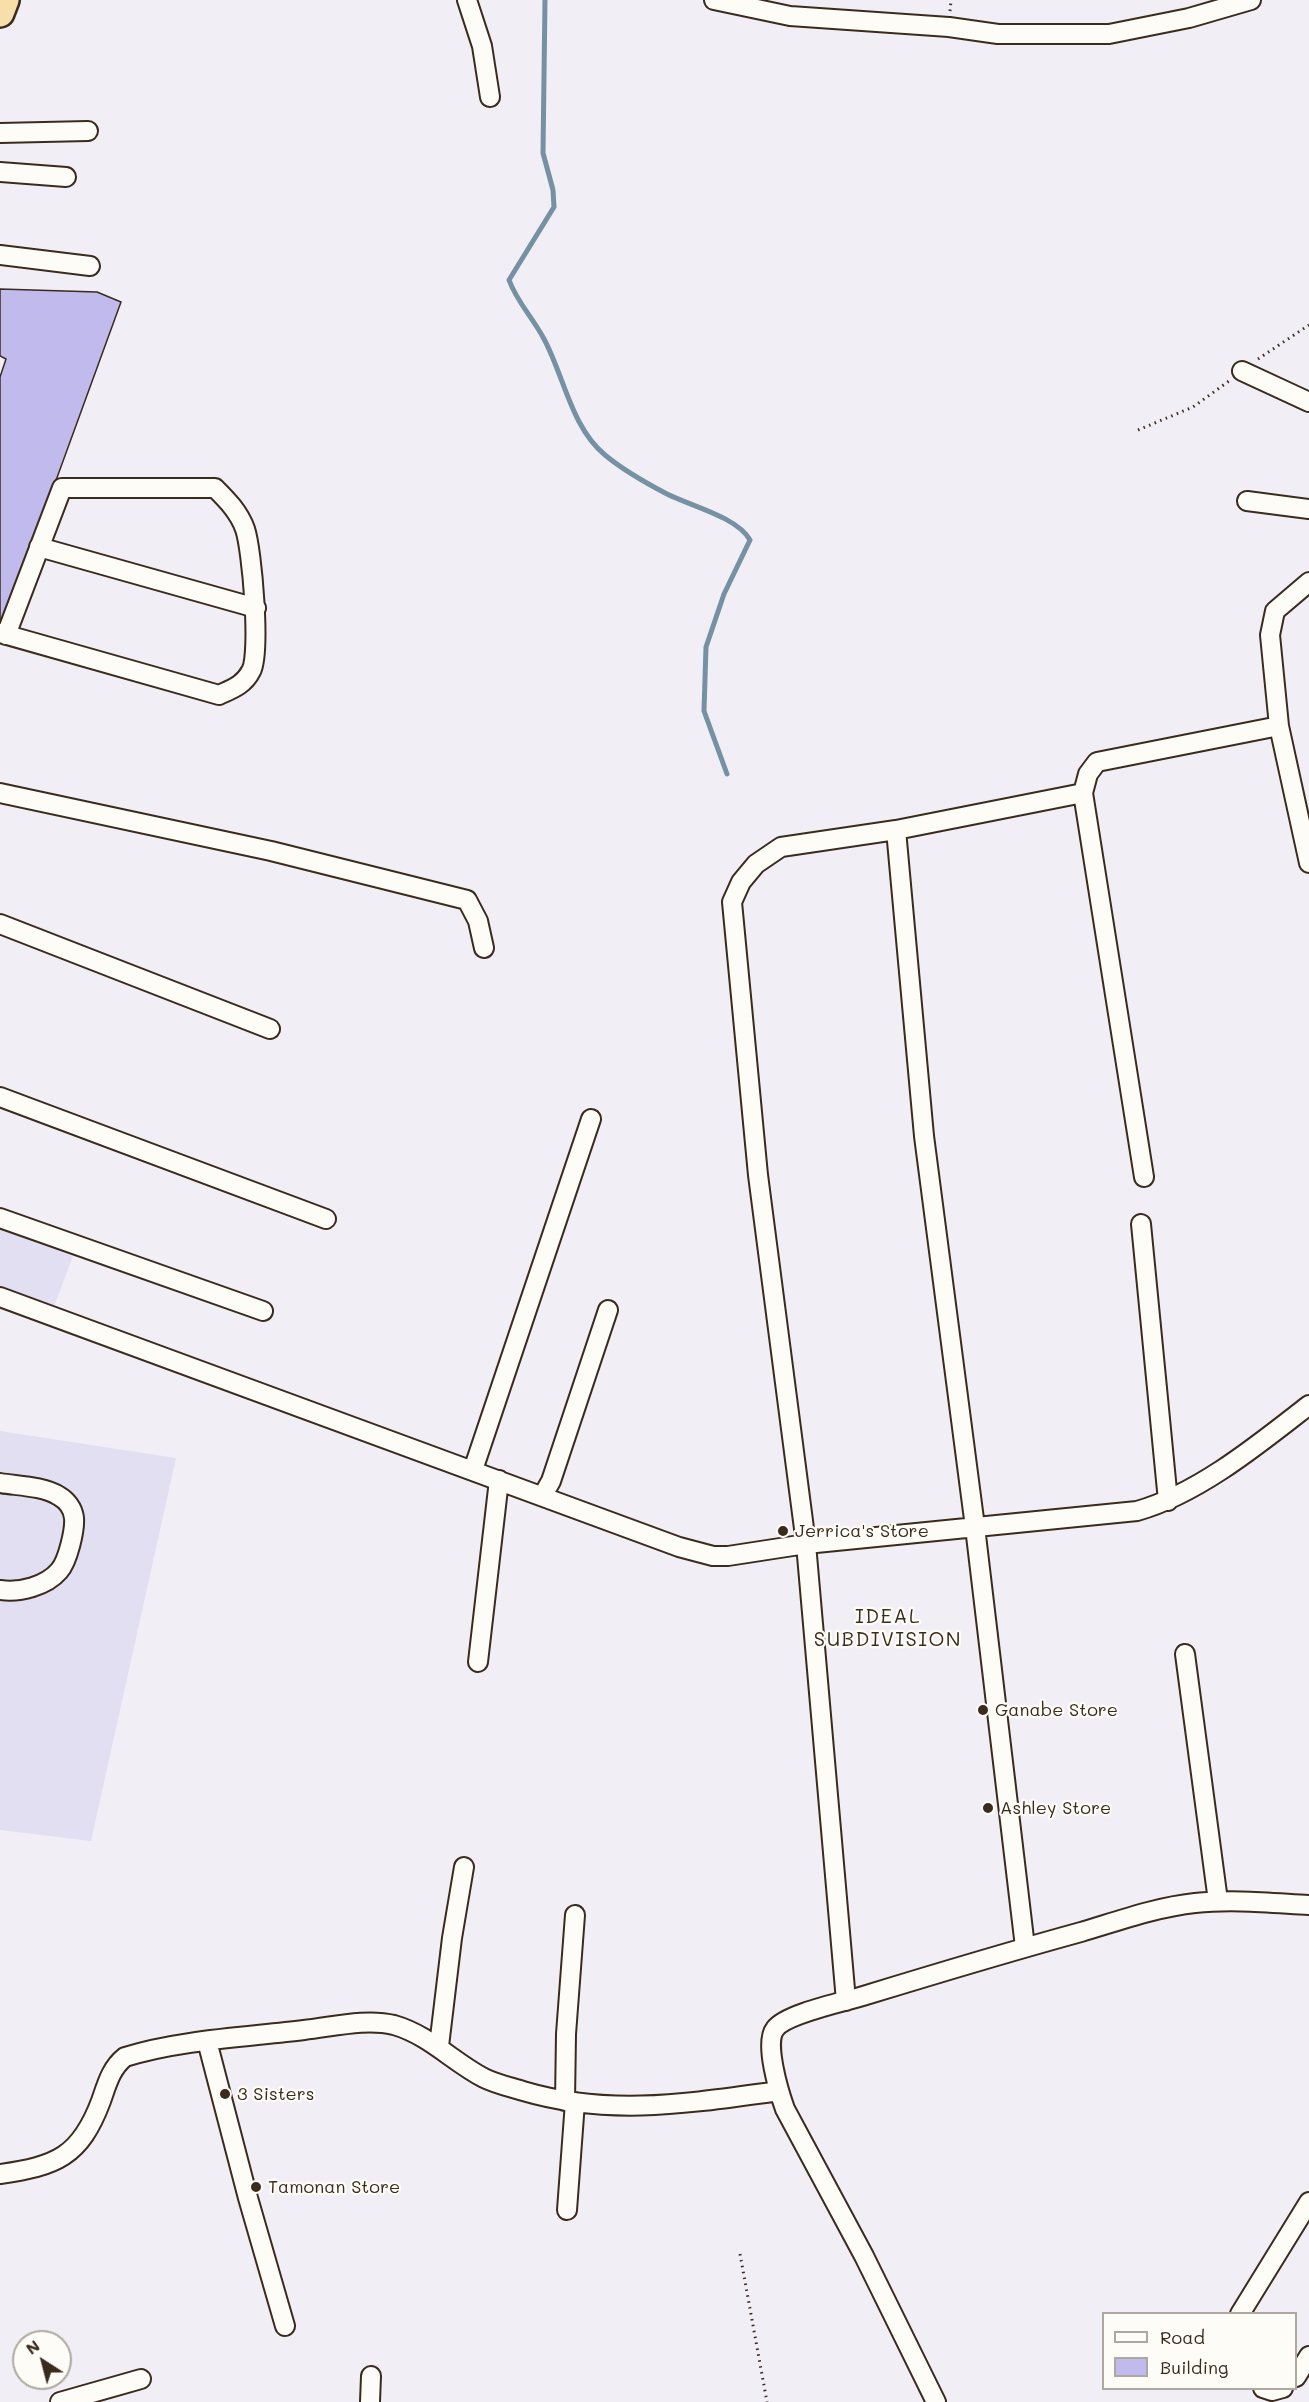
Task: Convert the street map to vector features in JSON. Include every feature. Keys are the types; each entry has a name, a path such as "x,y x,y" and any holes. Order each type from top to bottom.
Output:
{"highway":[{"path":"0,13 5,0"}],"street":[{"path":"467,0 482,46 490,97"},
{"path":"714,0 790,16 949,27 998,34 1109,34 1189,18 1251,0"},
{"path":"0,133 88,131"},
{"path":"0,172 66,177"},
{"path":"0,255 90,266"},
{"path":"1242,371 1309,402"},
{"path":"62,488 215,488 232,505 245,530 256,608 253,670 240,686 219,695 3,634 39,547 62,488"},
{"path":"1247,501 1309,509"},
{"path":"39,547 256,608"},
{"path":"1309,582 1275,611 1270,635 1280,726 1309,863"},
{"path":"1144,1177 1083,793 1088,774 1098,762 1280,726"},
{"path":"0,793 271,852 467,900 478,921 484,948"},
{"path":"846,2001 806,1544 758,1175 732,902 741,882 756,864 781,848 896,830 1083,793"},
{"path":"896,830 924,1136 975,1527 1025,1947"},
{"path":"0,924 270,1029"},
{"path":"0,1097 326,1218"},
{"path":"473,1470 591,1119"},
{"path":"0,1218 263,1311"},
{"path":"1141,1224 1168,1501"},
{"path":"0,1296 679,1547 713,1556 806,1544 1137,1512 1168,1501 1191,1489 1277,1430 1309,1405"},
{"path":"543,1495 551,1481 608,1310"},
{"path":"478,1662 499,1480"},
{"path":"0,1483 58,1495 70,1506 74,1517 70,1546 61,1569 46,1582 23,1589 0,1590"},
{"path":"1185,1654 1218,1901"},
{"path":"439,2046 452,1938 464,1867"},
{"path":"936,2402 854,2236 792,2124 779,2091 771,2043 776,2027 789,2018 1025,1947 1168,1908 1218,1901 1309,1905"},
{"path":"567,2210 570,2102 566,2034 575,1915"},
{"path":"0,2174 45,2166 62,2158 75,2146 98,2108 116,2065 125,2057 207,2041 376,2023 394,2025 439,2046 484,2078 531,2093 570,2102 657,2106 779,2091"},
{"path":"207,2041 248,2198 285,2326"},
{"path":"1241,2312 1309,2202"},
{"path":"1297,2375 1309,2356"},
{"path":"370,2402 371,2376"},
{"path":"60,2402 141,2379"}],"path":[{"path":"740,2254 767,2402"}],"shaded area":[{"path":"0,1229 73,1256 53,1309 0,1289"},
{"path":"0,1431 176,1458 91,1841 0,1830"}],"building":[{"path":"0,289 97,292 121,302 4,623 0,623 0,377 6,359 0,356"}],"waterway":[{"path":"545,0 543,153 553,190 554,207 509,280 516,296 544,339 576,416 593,443 612,461 635,476 667,494 735,525 750,540 724,594 706,647 704,711 727,774"}],"place":[{"name":"Jerrica's Store","path":"783,1531"},
{"name":"Ganabe Store","path":"983,1710"},
{"name":"Ashley Store","path":"988,1808"},
{"name":"3 Sisters","path":"225,2094"},
{"name":"Tamonan Store","path":"256,2187"}],"district":[{"name":"IDEAL SUBDIVISION","path":"888,1628"}]}
